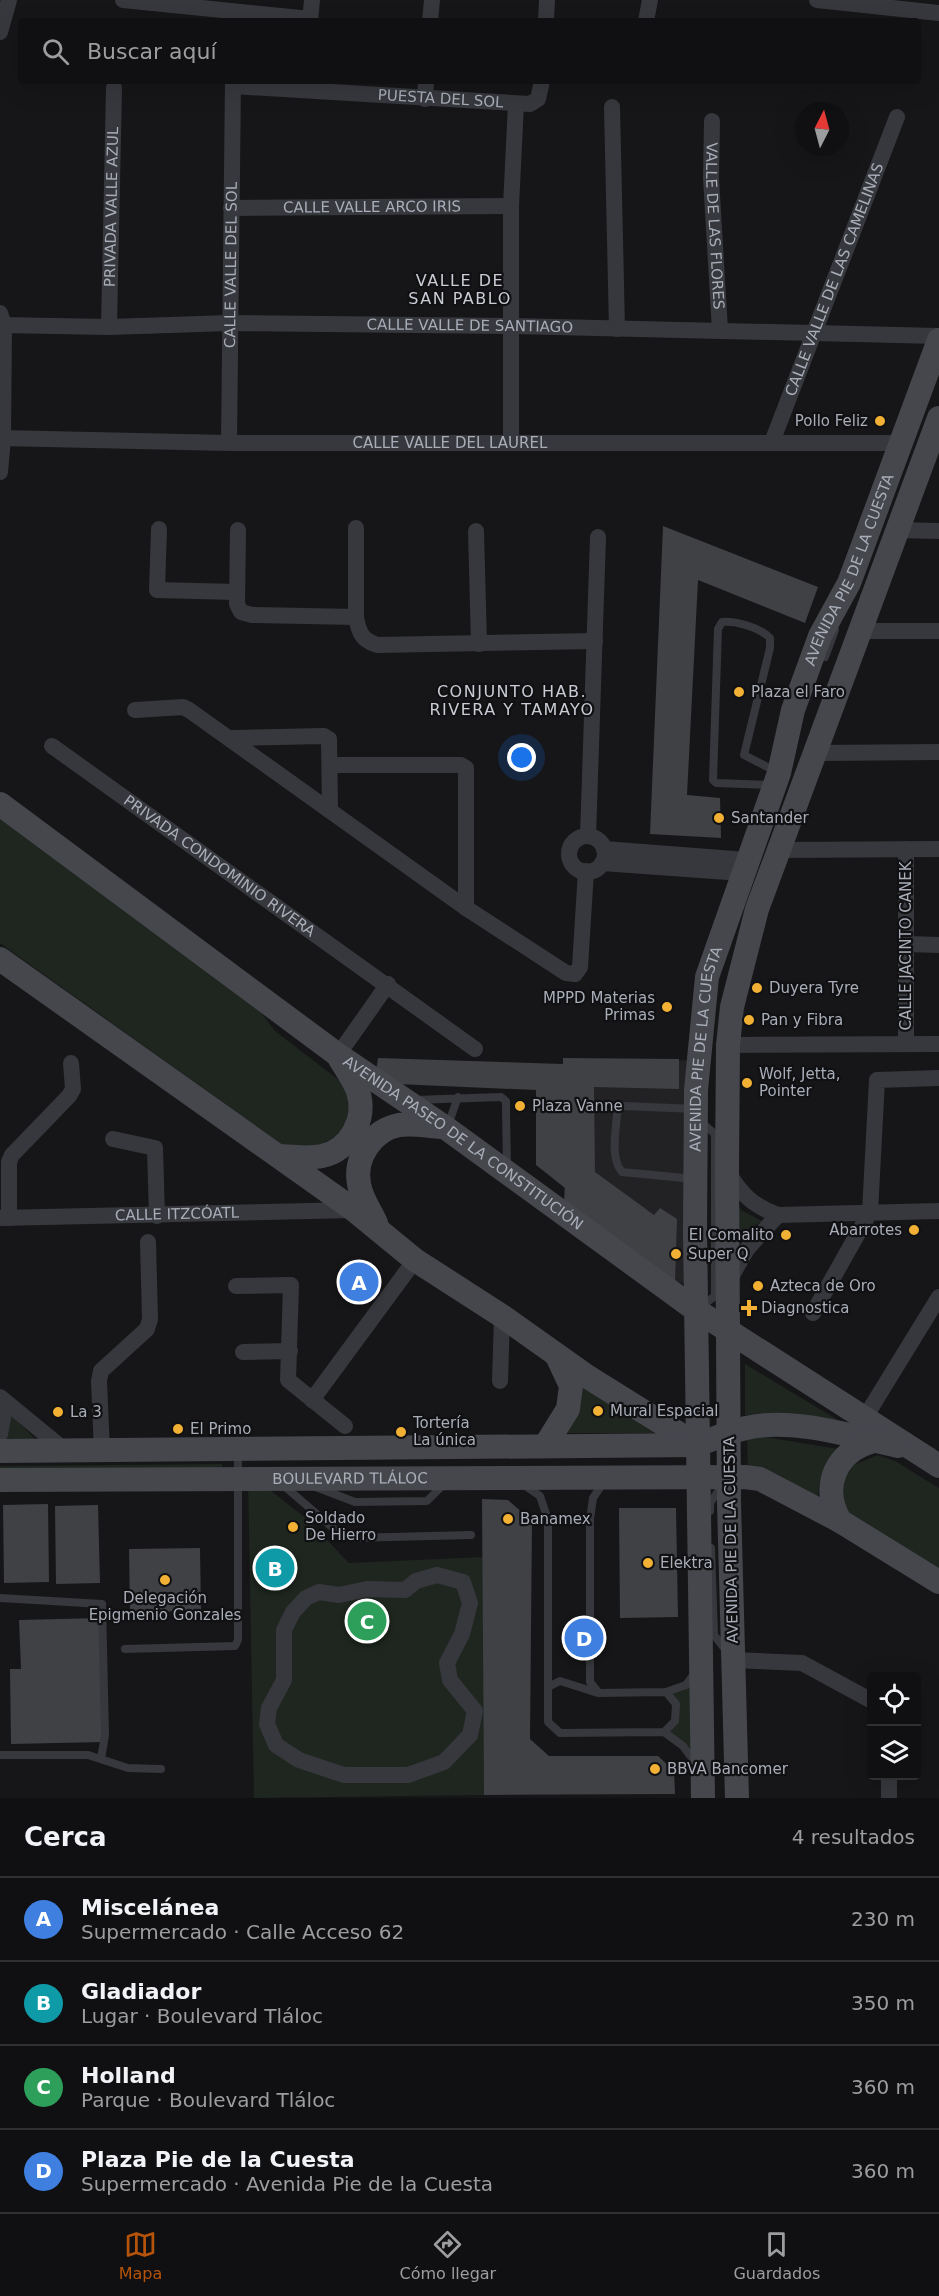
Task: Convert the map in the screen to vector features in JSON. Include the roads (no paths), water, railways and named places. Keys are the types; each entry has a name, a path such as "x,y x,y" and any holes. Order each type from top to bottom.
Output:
{"street":[{"path":"0,32 9,0"},
{"path":"123,0 235,16 272,18"},
{"path":"310,18 312,0"},
{"path":"430,18 432,0"},
{"path":"546,18 547,0"},
{"path":"647,18 650,0"},
{"path":"817,0 939,13"},
{"name":"PUESTA DEL SOL","path":"233,84 516,104 530,104 538,99 541,84"},
{"name":"CALLE VALLE DEL SOL","path":"229,443 233,84"},
{"path":"425,99 426,84"},
{"name":"PRIVADA VALLE AZUL","path":"109,327 114,88"},
{"path":"511,441 513,326 511,206 516,104"},
{"path":"612,107 618,329"},
{"name":"CALLE VALLE DE LAS CAMELINAS","path":"772,442 897,117"},
{"name":"VALLE DE LAS FLORES","path":"712,121 711,178 720,330"},
{"name":"CALLE VALLE ARCO IRIS","path":"231,208 511,206"},
{"path":"0,472 1,321"},
{"name":"CALLE VALLE DE SANTIAGO","path":"1,321 109,327 229,323 513,326 720,330 939,338"},
{"name":"AVENIDA PIE DE LA CUESTA","path":"703,1786 697,1445 696,1114 707,977 777,779 793,710 808,667 820,636 849,583 939,338"},
{"name":"AVENIDA PIE DE LA CUESTA","path":"737,1798 729,1476 728,1044 740,971 758,909 860,631 937,431"},
{"name":"CALLE VALLE DEL LAUREL","path":"2,438 229,443 511,441 901,443"},
{"path":"356,528 356,617 363,638 377,645 595,641"},
{"path":"159,529 157,590 236,592"},
{"path":"237,530 236,592 238,608 246,614 356,617"},
{"path":"899,530 939,531"},
{"path":"476,531 479,644"},
{"path":"588,837 598,537"},
{"path":"860,631 939,631"},
{"path":"135,710 183,707 232,738 466,908 566,973 575,974 580,967 586,872"},
{"path":"232,738 324,736 330,744 330,808"},
{"name":"PRIVADA CONDOMINIO RIVERA","path":"52,746 388,984 475,1049"},
{"path":"817,753 939,752"},
{"path":"331,765 461,765 466,768 466,908"},
{"name":"AVENIDA PASEO DE LA CONSTITUCIÓN","path":"0,804 338,1055 446,1128 696,1310 939,1466"},
{"path":"588,837 598,840 603,856 595,870 586,872 572,863 569,852 578,839 588,837"},
{"name":"CALLE JACINTO CANEK","path":"906,849 906,1044"},
{"path":"779,850 939,849"},
{"path":"603,856 745,867"},
{"path":"906,944 939,945"},
{"path":"0,959 280,1156 378,1228 415,1260 502,1316 558,1356 697,1445 729,1476 760,1479 840,1521 939,1582"},
{"path":"280,1156 309,1157 329,1154 352,1136 359,1118 360,1099 353,1080 338,1055 388,984"},
{"path":"728,1044 939,1044"},
{"path":"4,1218 9,1162 18,1148 69,1096 73,1089 71,1063"},
{"path":"813,1313 870,1212 877,1080 939,1078"},
{"path":"378,1228 359,1184 360,1163 369,1143 383,1131 401,1125 446,1128"},
{"path":"113,1139 155,1148 157,1216"},
{"path":"727,1169 739,1191 757,1207 778,1215 939,1211"},
{"name":"CALLE ITZCÓATL","path":"4,1218 354,1210"},
{"path":"729,1280 747,1249 778,1215"},
{"path":"102,1452 101,1371 147,1329 150,1319 148,1242"},
{"path":"312,1400 415,1260"},
{"path":"236,1286 291,1285 288,1380 345,1426"},
{"path":"864,1419 939,1297"},
{"path":"500,1381 502,1316"},
{"path":"243,1352 290,1351"},
{"path":"545,1446 568,1409 571,1386 558,1356"},
{"path":"0,1397 68,1452"},
{"path":"0,1406 3,1418 0,1434"},
{"path":"697,1445 747,1428 784,1426 912,1449"},
{"path":"840,1521 831,1503 834,1473 845,1456 854,1449 874,1441"},
{"name":"BOULEVARD TLÁLOC","path":"0,1451 102,1452 697,1445"},
{"name":"BOULEVARD TLÁLOC","path":"0,1480 729,1476"},
{"path":"437,1575 462,1582 470,1603 462,1634 447,1663 450,1680 475,1711 470,1735 444,1762 408,1775 344,1774 299,1760 276,1745 267,1724 269,1708 284,1680 284,1630 292,1612 306,1598 319,1592 339,1595 367,1589 405,1590 416,1581 437,1575"},
{"path":"734,1660 802,1663 867,1698"},
{"path":"889,1780 889,1798"}],"lane":[{"path":"820,670 849,583"},
{"path":"722,622 731,622 764,633 770,638 770,648 744,755 777,779 716,783 712,780 718,629 722,622"},
{"path":"777,779 804,711"},
{"path":"446,1128 458,1097"},
{"path":"405,1102 458,1097 501,1097 506,1101 508,1173"},
{"path":"696,1179 622,1172 617,1167 616,1155 618,1109 624,1106 696,1114 715,1134 715,1296 696,1310"},
{"path":"125,1649 235,1646 239,1628 238,1449"},
{"path":"711,1523 710,1503 729,1476"},
{"path":"599,1693 590,1682 590,1520 594,1498 607,1477"},
{"path":"515,1478 540,1496 548,1520 548,1722 560,1733 664,1732 683,1746 703,1786"},
{"path":"287,1479 340,1534 350,1538 471,1535"},
{"path":"548,1520 590,1520"},
{"path":"711,1533 714,1635 734,1660"},
{"path":"0,1598 102,1604 105,1735 101,1759"},
{"path":"548,1687 560,1681 599,1693 666,1692 686,1685 701,1666"},
{"path":"664,1732 675,1721 676,1704 666,1692"},
{"path":"0,1755 88,1755 128,1768 161,1769"}],"place":[{"name":"Pollo Feliz","path":"880,421"},
{"name":"Plaza el Faro","path":"739,692"},
{"name":"Santander","path":"719,818"},
{"name":"Duyera Tyre","path":"757,988"},
{"name":"MPPD Materias Primas","path":"667,1007"},
{"name":"Pan y Fibra","path":"749,1020"},
{"name":"Wolf, Jetta, Pointer","path":"747,1083"},
{"name":"Plaza Vanne","path":"520,1106"},
{"name":"Abarrotes","path":"914,1230"},
{"name":"El Comalito","path":"786,1235"},
{"name":"Super Q","path":"676,1254"},
{"name":"Miscelánea","path":"359,1282"},
{"name":"Azteca de Oro","path":"758,1286"},
{"name":"Diagnostica","path":"749,1308"},
{"name":"Mural Espacial","path":"598,1411"},
{"name":"La 3","path":"58,1412"},
{"name":"El Primo","path":"178,1429"},
{"name":"Tortería La única","path":"401,1432"},
{"name":"Banamex","path":"508,1519"},
{"name":"Soldado De Hierro","path":"293,1527"},
{"name":"Elektra","path":"648,1563"},
{"name":"Gladiador","path":"275,1568"},
{"name":"Delegación Epigmenio Gonzales","path":"165,1580"},
{"name":"Holland","path":"367,1621"},
{"name":"Plaza Pie de la Cuesta","path":"584,1638"},
{"name":"BBVA Bancomer","path":"655,1769"}],"district":[{"name":"VALLE DE SAN PABLO","path":"460,289"},
{"name":"CONJUNTO HAB. RIVERA Y TAMAYO","path":"512,700"}]}
